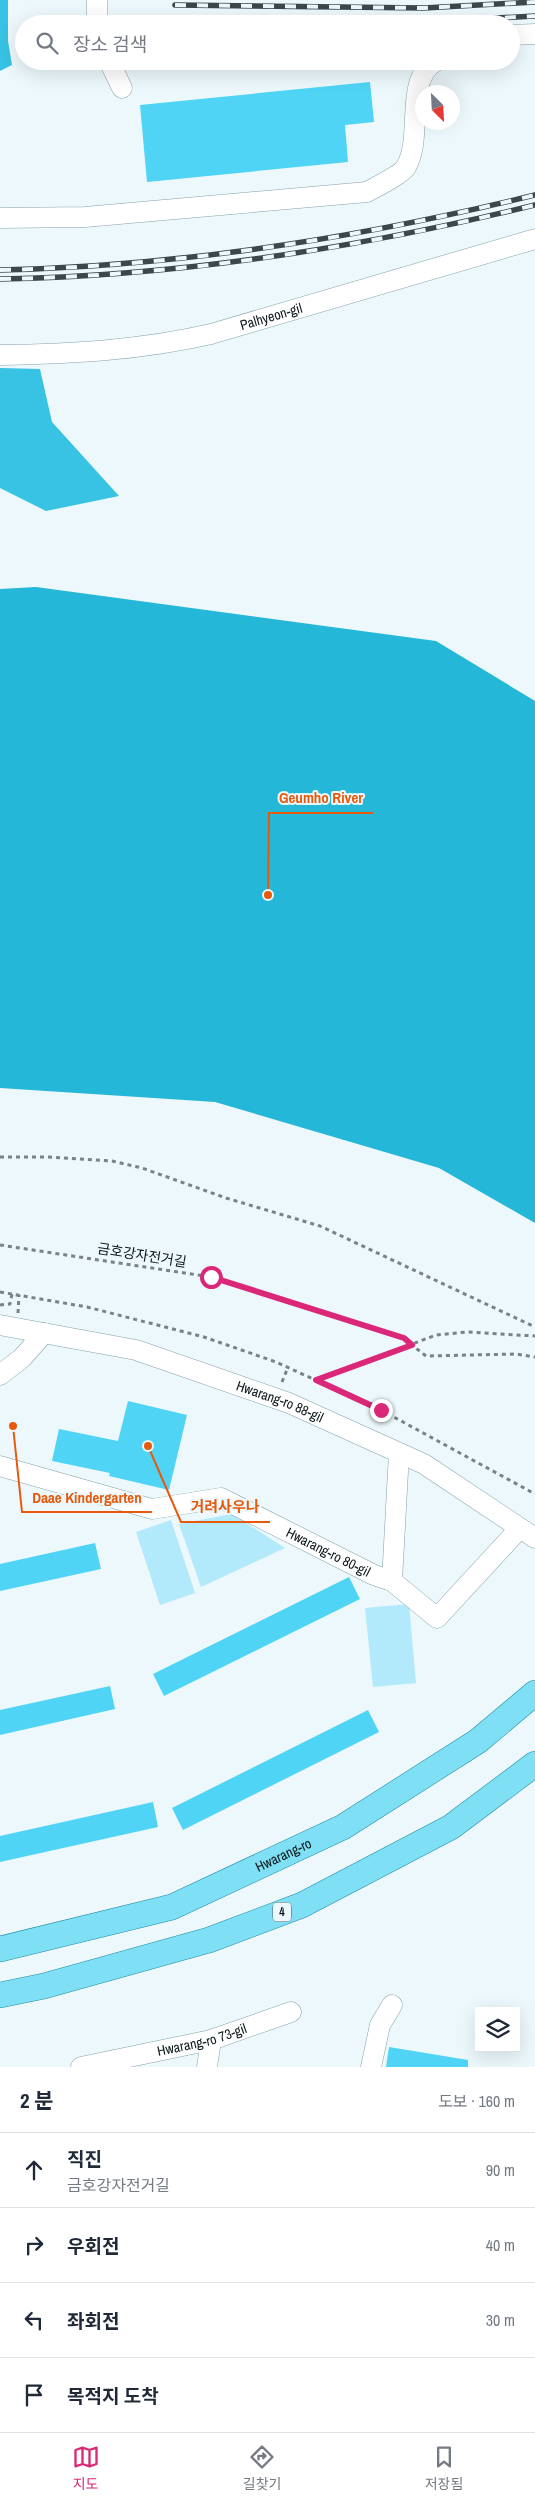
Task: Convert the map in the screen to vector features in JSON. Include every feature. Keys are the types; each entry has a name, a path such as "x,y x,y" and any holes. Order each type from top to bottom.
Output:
{"main road":[{"name":"Hwarang-ro","path":"0,1949 172,1907 343,1827 478,1741 535,1693"},
{"name":"4","path":"0,1995 44,1986 209,1940 302,1905 452,1827 535,1764"}],"street":[{"path":"97,0 97,15"},
{"path":"520,35 535,34"},
{"path":"113,70 122,88"},
{"path":"0,218 85,217 367,192 406,168 414,143 416,93 427,70"},
{"name":"Palhyeon-gil","path":"0,355 69,354 164,345 211,334 535,239"},
{"name":"Hwarang-ro 88-gil","path":"0,1325 136,1350 289,1403 424,1464 528,1533"},
{"path":"0,1375 22,1358 44,1333"},
{"name":"Hwarang-ro 80-gil","path":"0,1466 152,1510 221,1498 374,1575 392,1581 399,1453"},
{"path":"392,1581 437,1618 528,1533"},
{"path":"371,2067 380,2025 392,2005"},
{"name":"Hwarang-ro 73-gil","path":"81,2067 211,2040 291,2012"},
{"path":"207,2067 211,2040"}],"path":[{"path":"0,1157 49,1157 112,1161 142,1168 226,1198 320,1226 535,1326"},
{"name":"금호강자전거길","path":"0,1244 211,1277 404,1338 426,1356 516,1354 535,1357"},
{"path":"0,1292 87,1307 204,1337 276,1362 381,1410 535,1494"},
{"path":"0,1305 10,1304 12,1294"},
{"path":"316,1380 436,1335 467,1332 535,1336"}],"shaded area":[{"path":"0,0 8,0 8,41 12,65 0,71"},
{"path":"0,368 40,369 52,422 119,496 46,511 0,488"},
{"path":"36,587 436,641 535,701 535,1223 439,1168 215,1102 0,1088 0,589"},
{"path":"232,1514 285,1548 201,1587 179,1524"},
{"path":"171,1520 195,1593 160,1605 136,1532"},
{"path":"409,1604 416,1683 373,1687 365,1608"}],"building":[{"path":"370,82 374,122 345,125 348,162 147,182 140,105"},
{"path":"128,1401 187,1415 169,1490 109,1476 110,1473 52,1461 59,1429 118,1441"},
{"path":"95,1543 101,1569 0,1591 0,1564"},
{"path":"349,1577 360,1599 164,1696 153,1674"},
{"path":"110,1686 115,1709 0,1735 0,1710"},
{"path":"368,1710 379,1732 183,1830 172,1808"},
{"path":"153,1802 158,1827 0,1862 0,1836"},
{"path":"389,2047 468,2060 468,2067 386,2067"}],"railway":[{"path":"175,5 424,8 535,2"},
{"path":"520,17 535,16"},
{"path":"0,270 136,263 270,247 403,224 535,195"},
{"path":"0,279 68,277 135,272 269,257 403,234 535,205"}],"place":[{"name":"Geumho River","path":"268,895"},
{"name":"Daae Kindergarten","path":"13,1426"},
{"name":"거려사우나","path":"148,1446"}],"route":[{"path":"211,1277 404,1338 412,1345 316,1380 381,1410"}]}
